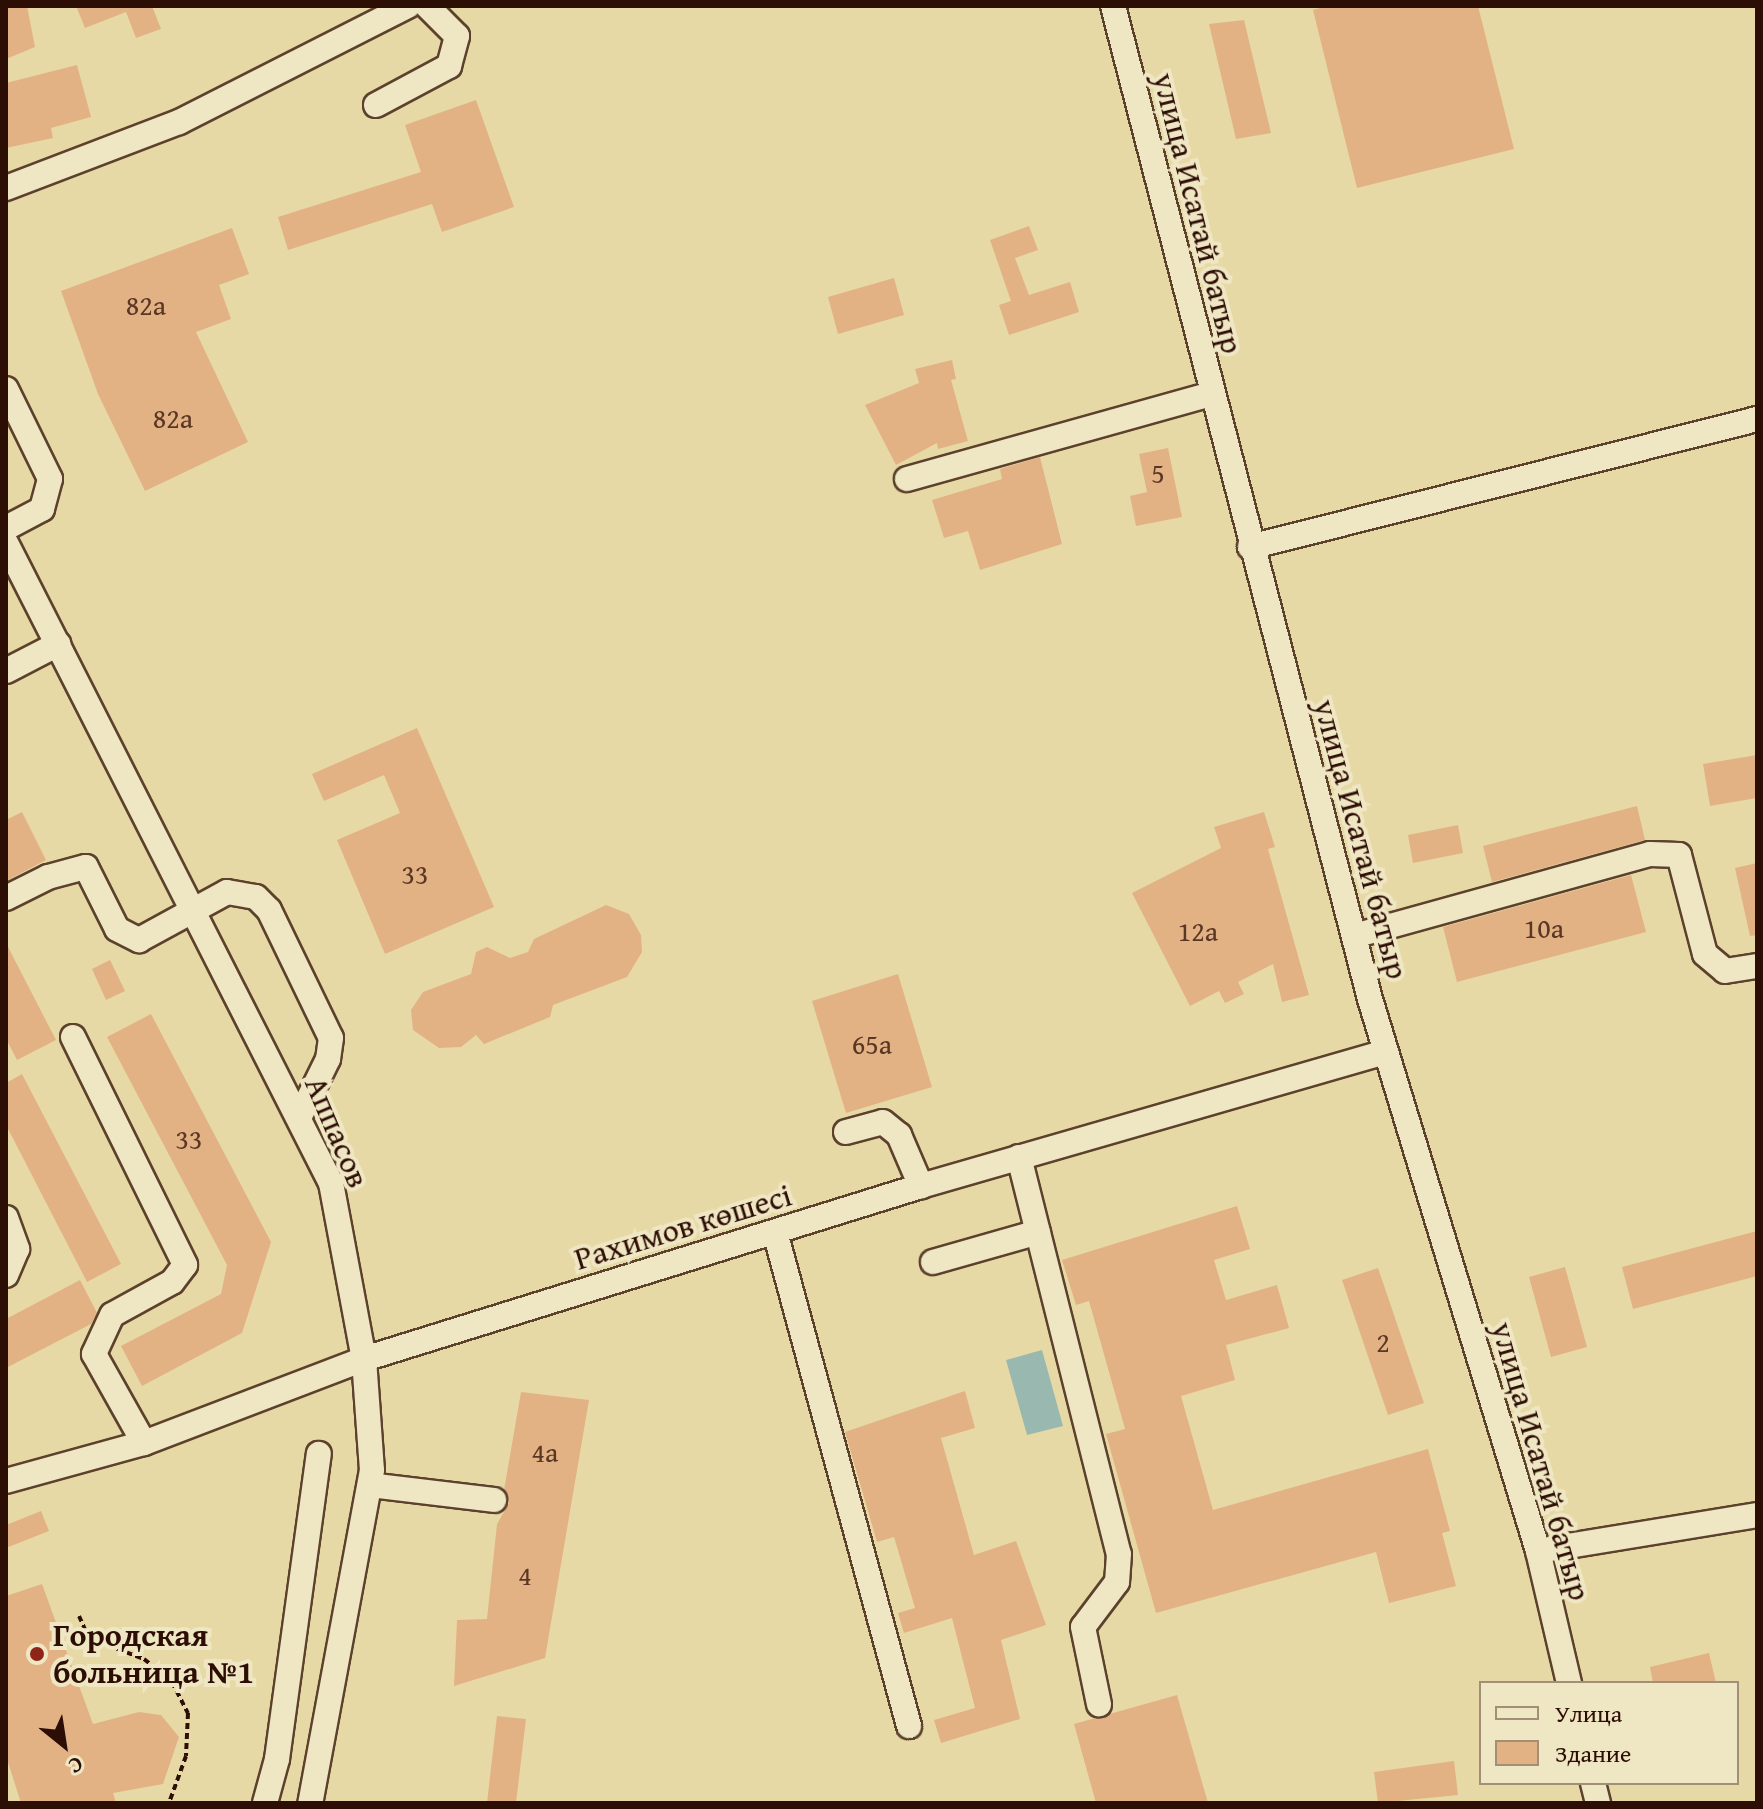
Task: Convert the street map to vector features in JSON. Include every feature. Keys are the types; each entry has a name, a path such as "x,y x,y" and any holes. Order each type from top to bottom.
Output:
{"street":[{"path":"6,188 179,122 408,6"},
{"path":"376,105 449,66 457,36 427,6"},
{"name":"улица Исатай батыр","path":"1113,6 1250,547 1385,1052 1538,1551 1569,1681"},
{"path":"6,389 50,479 42,509 6,528"},
{"path":"907,479 1211,394"},
{"path":"1250,547 1757,419"},
{"name":"Аппасов","path":"6,543 331,1183 364,1359 370,1485 310,1803"},
{"path":"6,671 58,644"},
{"path":"1354,936 1650,854 1679,855 1705,954 1725,971 1757,966"},
{"path":"6,898 48,877 86,867 117,929 139,940 196,912 227,892 256,897 269,910 325,1016 331,1038 328,1059 299,1118"},
{"path":"73,1037 185,1265 172,1282 112,1315 94,1354 144,1443"},
{"name":"Рахимов көшесі","path":"6,1481 144,1443 364,1359 921,1186 1385,1052"},
{"path":"846,1132 883,1122 899,1135 921,1186"},
{"path":"1019,1157 1119,1554 1117,1582 1083,1627 1099,1704"},
{"path":"6,1218 17,1249 6,1275"},
{"path":"775,1232 909,1726"},
{"path":"933,1262 1038,1232"},
{"path":"265,1803 281,1728 319,1454"},
{"path":"370,1485 494,1500"},
{"path":"1538,1551 1757,1515"},
{"path":"281,1728 325,1724"}],"path":[{"path":"79,1616 89,1638 144,1659 172,1682 188,1713 186,1756 169,1803"}],"water":[{"path":"1042,1350 1063,1426 1027,1435 1006,1360"}],"building":[{"path":"6,6 27,6 35,47 6,59"},
{"path":"76,6 152,6 161,29 136,38 126,12 85,28"},
{"path":"1328,6 1478,6 1514,149 1357,188 1313,10"},
{"path":"1244,20 1271,133 1236,139 1209,24"},
{"path":"77,65 91,117 51,128 53,138 6,148 6,83"},
{"path":"476,100 514,207 442,232 432,204 288,250 278,217 421,172 405,125"},
{"path":"1029,226 1038,250 1015,258 1029,295 1070,282 1079,312 1009,335 999,305 1011,301 990,240"},
{"path":"232,228 249,274 219,285 231,319 196,332 248,442 145,491 98,394 61,291"},
{"path":"894,278 904,315 838,334 828,297"},
{"path":"952,360 956,379 951,380 968,441 938,449 937,443 896,465 865,405 919,383 915,369"},
{"path":"1168,448 1182,517 1136,526 1130,496 1147,492 1139,454"},
{"path":"1040,457 1062,544 980,570 968,531 944,538 932,500 1002,479 1000,469"},
{"path":"417,728 494,907 385,954 337,840 400,813 384,775 324,801 312,774"},
{"path":"1757,755 1757,798 1710,806 1703,764"},
{"path":"1637,806 1645,840 1492,882 1483,846"},
{"path":"22,812 46,860 6,881 6,820"},
{"path":"1264,812 1275,847 1268,849 1309,995 1282,1002 1273,964 1238,982 1244,994 1225,1003 1219,991 1190,1006 1132,893 1221,848 1214,827"},
{"path":"1458,825 1463,853 1413,863 1408,835"},
{"path":"1757,863 1757,935 1750,936 1735,868"},
{"path":"1631,875 1646,932 1457,982 1443,927"},
{"path":"606,905 629,914 641,935 642,952 627,977 553,1005 550,1017 484,1044 476,1035 461,1047 439,1048 413,1030 411,1010 423,992 471,974 476,952 487,947 510,958 528,952 534,939"},
{"path":"6,943 56,1040 17,1060 6,1039"},
{"path":"110,960 125,991 106,1000 92,969"},
{"path":"898,974 932,1087 846,1113 812,1001"},
{"path":"151,1014 271,1242 242,1333 142,1386 121,1346 221,1294 227,1265 107,1037"},
{"path":"22,1074 121,1264 87,1282 6,1125 6,1083"},
{"path":"1237,1206 1250,1249 1214,1260 1226,1300 1277,1285 1289,1328 1226,1345 1235,1380 1181,1396 1213,1510 1428,1449 1450,1531 1442,1533 1456,1586 1389,1603 1376,1552 1156,1613 1106,1434 1125,1429 1089,1301 1076,1305 1062,1260"},
{"path":"1757,1231 1757,1276 1633,1309 1622,1267"},
{"path":"1565,1267 1587,1347 1551,1357 1529,1277"},
{"path":"1378,1268 1424,1403 1388,1415 1342,1280"},
{"path":"80,1280 97,1313 91,1324 6,1368 6,1319"},
{"path":"965,1391 975,1428 941,1438 974,1555 1016,1541 1046,1625 1001,1640 1020,1719 941,1743 934,1720 975,1708 952,1618 904,1633 898,1613 915,1608 894,1537 877,1542 845,1432"},
{"path":"521,1392 589,1400 545,1658 454,1686 457,1620 487,1619 497,1524 509,1503 504,1490"},
{"path":"41,1511 49,1531 6,1548 6,1525"},
{"name":"Городская больница №1","path":"42,1584 93,1724 139,1712 161,1715 179,1737 163,1784 113,1793 116,1803 21,1803 6,1756 6,1596"},
{"path":"1709,1653 1716,1681 1653,1681 1650,1667"},
{"path":"1177,1695 1208,1803 1096,1803 1074,1724"},
{"path":"497,1716 526,1719 516,1803 487,1803"},
{"path":"1454,1761 1458,1795 1378,1803 1374,1772"}],"place":[{"name":"Городская больница №1","path":"37,1654"}]}
